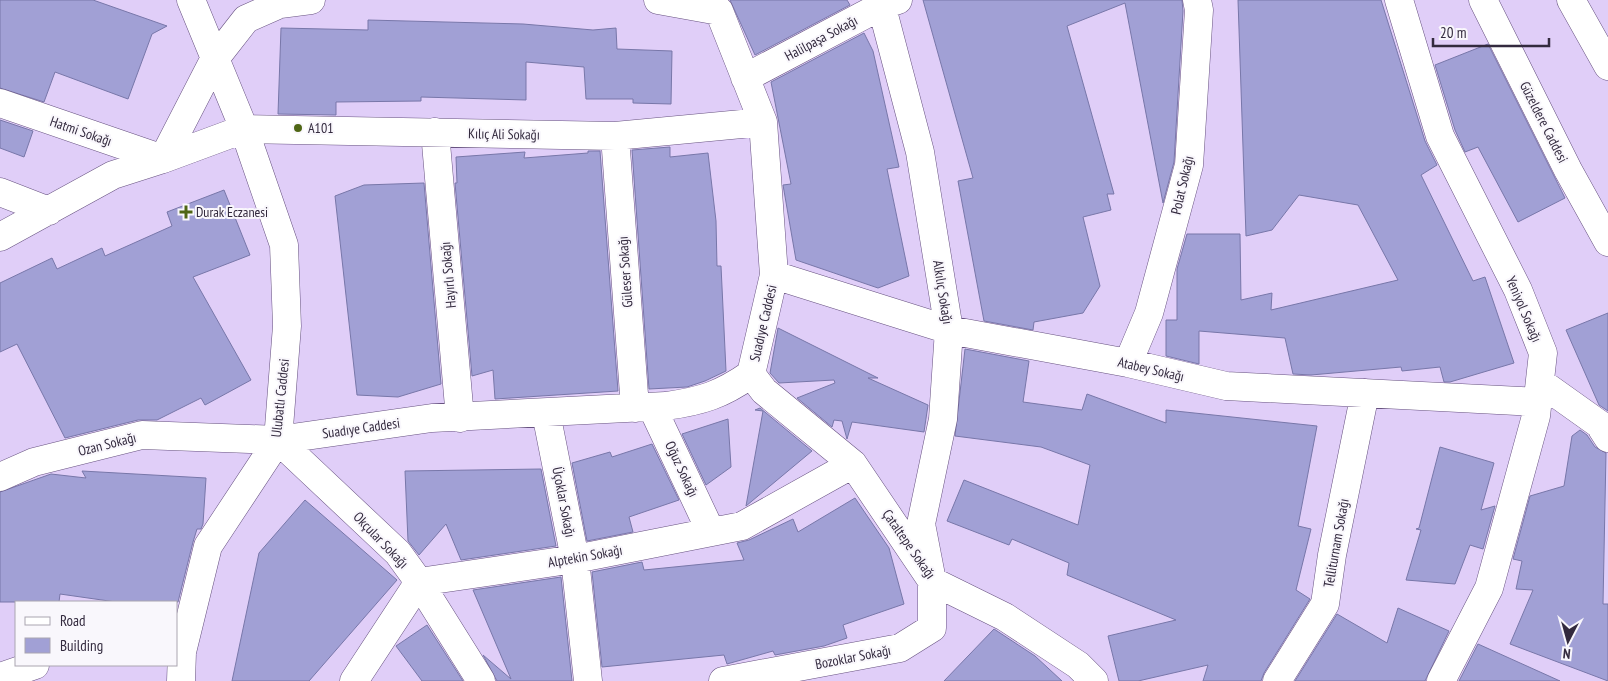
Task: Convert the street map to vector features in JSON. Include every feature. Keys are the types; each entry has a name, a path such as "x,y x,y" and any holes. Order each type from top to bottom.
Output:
{"street":[{"name":"Ulubatlı Caddesi","path":"181,681 179,652 208,546 278,440 287,326 284,245 244,128 190,0"},
{"path":"163,159 214,60 246,19 280,4 311,0"},
{"name":"Suadıye Caddesi","path":"278,440 432,418 460,418 691,403 727,391 751,374 773,268 763,122 719,11 658,0"},
{"name":"Polat Sokağı","path":"1128,363 1149,313 1189,165 1197,0"},
{"name":"Yeniyol Sokağı","path":"1399,0 1440,136 1518,290 1543,353 1536,416 1489,588 1441,681"},
{"name":"Güzeldere Caddesi","path":"1483,0 1568,170 1608,242"},
{"path":"1571,0 1607,65"},
{"name":"Halilpaşa Sokağı","path":"745,78 887,2"},
{"name":"Alkılıç Sokağı","path":"887,2 920,152 949,330 943,419 921,524 932,581"},
{"name":"Hatmi Sokağı","path":"0,103 163,159"},
{"name":"Kılıç Ali Sokağı","path":"244,128 615,136 763,122"},
{"path":"0,236 49,211 112,174 163,159 244,128"},
{"name":"Hayırlı Sokağı","path":"435,132 460,418"},
{"name":"Güleser Sokağı","path":"615,136 644,407"},
{"path":"0,192 49,211"},
{"name":"Atabey Sokağı","path":"773,268 949,330 1128,363 1226,386 1364,393 1539,392"},
{"name":"Çataltepe Sokağı","path":"751,374 764,391 853,464 932,581 1005,617 1078,665 1094,681"},
{"path":"1539,392 1599,424 1608,438"},
{"name":"Telliturnam Sokağı","path":"1277,681 1325,604 1332,555 1364,393"},
{"name":"Oğuz Sokağı","path":"644,407 711,532"},
{"name":"Üçoklar Sokağı","path":"546,413 575,560 588,681"},
{"name":"Ozan Sokağı","path":"0,477 34,462 142,435 278,440"},
{"name":"Okçular Sokağı","path":"278,440 398,553 419,582 481,681"},
{"name":"Alptekin Sokağı","path":"419,582 575,560 742,526 853,464"},
{"name":"Bozoklar Sokağı","path":"723,681 900,648 932,628 932,581"},
{"path":"354,681 419,582"},
{"path":"0,677 31,666"}],"building":[{"path":"0,0 93,0 167,26 152,34 128,99 55,72 44,102 0,88"},
{"path":"730,0 847,0 850,5 755,55"},
{"path":"923,0 1182,0 1183,11 1174,162 1163,203 1125,3 1067,26 1114,194 1107,194 1111,210 1083,217 1100,286 1083,313 1034,322 1033,330 984,321 958,181 973,178"},
{"path":"1238,0 1381,0 1425,141 1437,165 1421,175 1473,281 1485,277 1514,363 1450,382 1444,382 1440,367 1402,371 1401,367 1311,375 1293,374 1285,338 1199,331 1199,364 1166,356 1166,320 1177,320 1177,269 1187,234 1240,234 1241,300 1272,293 1271,310 1398,280 1358,205 1299,195 1272,230 1246,236"},
{"path":"368,20 523,24 593,30 616,28 617,49 672,51 671,104 633,103 633,99 586,99 584,67 526,62 526,100 421,97 421,101 336,102 336,115 278,114 281,28 368,30"},
{"path":"864,33 873,51 899,167 887,169 909,276 878,288 796,260 783,185 791,184 771,82"},
{"path":"1488,44 1565,198 1518,222 1478,147 1465,152 1455,130 1435,65"},
{"path":"0,120 33,131 24,157 0,148"},
{"path":"670,147 670,157 708,153 716,221 717,266 721,266 726,371 687,387 649,389 632,150"},
{"path":"588,151 600,151 618,391 495,399 493,370 472,376 455,183 457,183 456,157 525,152 524,158 588,153"},
{"path":"424,183 441,384 398,397 357,395 335,196 364,185"},
{"path":"224,190 250,255 193,277 251,380 205,405 201,398 157,420 138,420 65,438 17,344 0,352 0,283 52,258 57,269 102,248 105,256 172,226 167,212"},
{"path":"1608,313 1608,411 1599,405 1566,330"},
{"path":"778,328 878,378 868,378 928,405 924,432 852,422 847,439 842,421 834,420 832,427 797,398 835,383 834,380 779,383 770,373"},
{"path":"965,349 1029,361 1023,402 1082,410 1087,394 1166,423 1166,410 1317,426 1298,526 1311,529 1296,590 1310,599 1264,673 1261,681 1203,681 1208,665 1138,681 1119,681 1108,636 1176,620 1067,575 1069,563 1012,539 1009,545 947,521 964,480 1078,525 1090,465 1041,447 955,436"},
{"path":"760,408 812,451 746,506 763,411 755,410"},
{"path":"728,419 731,467 706,485 682,434"},
{"path":"1580,430 1587,435 1595,447 1606,453 1603,604 1608,604 1608,681 1510,644 1533,590 1516,589 1522,561 1513,559 1530,496 1564,486 1572,436"},
{"path":"652,444 679,500 629,517 633,532 587,541 572,463 610,452 612,457"},
{"path":"1440,447 1494,463 1481,510 1495,506 1483,549 1470,545 1455,584 1406,580 1421,530 1416,529 1419,528"},
{"path":"541,469 556,546 461,560 446,524 419,555 408,541 405,471"},
{"path":"82,471 206,478 203,524 201,529 197,529 178,602 109,601 60,594 59,601 0,602 0,492 51,474 86,478"},
{"path":"855,498 889,548 904,604 843,625 847,638 824,646 775,655 773,651 727,664 724,655 602,667 592,572 642,562 644,570 744,560 737,543 749,540 793,519 798,532"},
{"path":"305,500 397,580 309,681 232,681 259,553"},
{"path":"561,577 572,681 497,681 483,655 511,679 473,590"},
{"path":"1398,608 1449,631 1425,681 1295,681 1337,614 1387,643"},
{"path":"427,625 463,681 422,681 396,646"},
{"path":"994,629 1035,656 1062,681 944,681"},
{"path":"1478,644 1560,681 1459,681"}],"place":[{"name":"A101","path":"298,128"},
{"name":"Durak Eczanesi","path":"186,212"}]}
